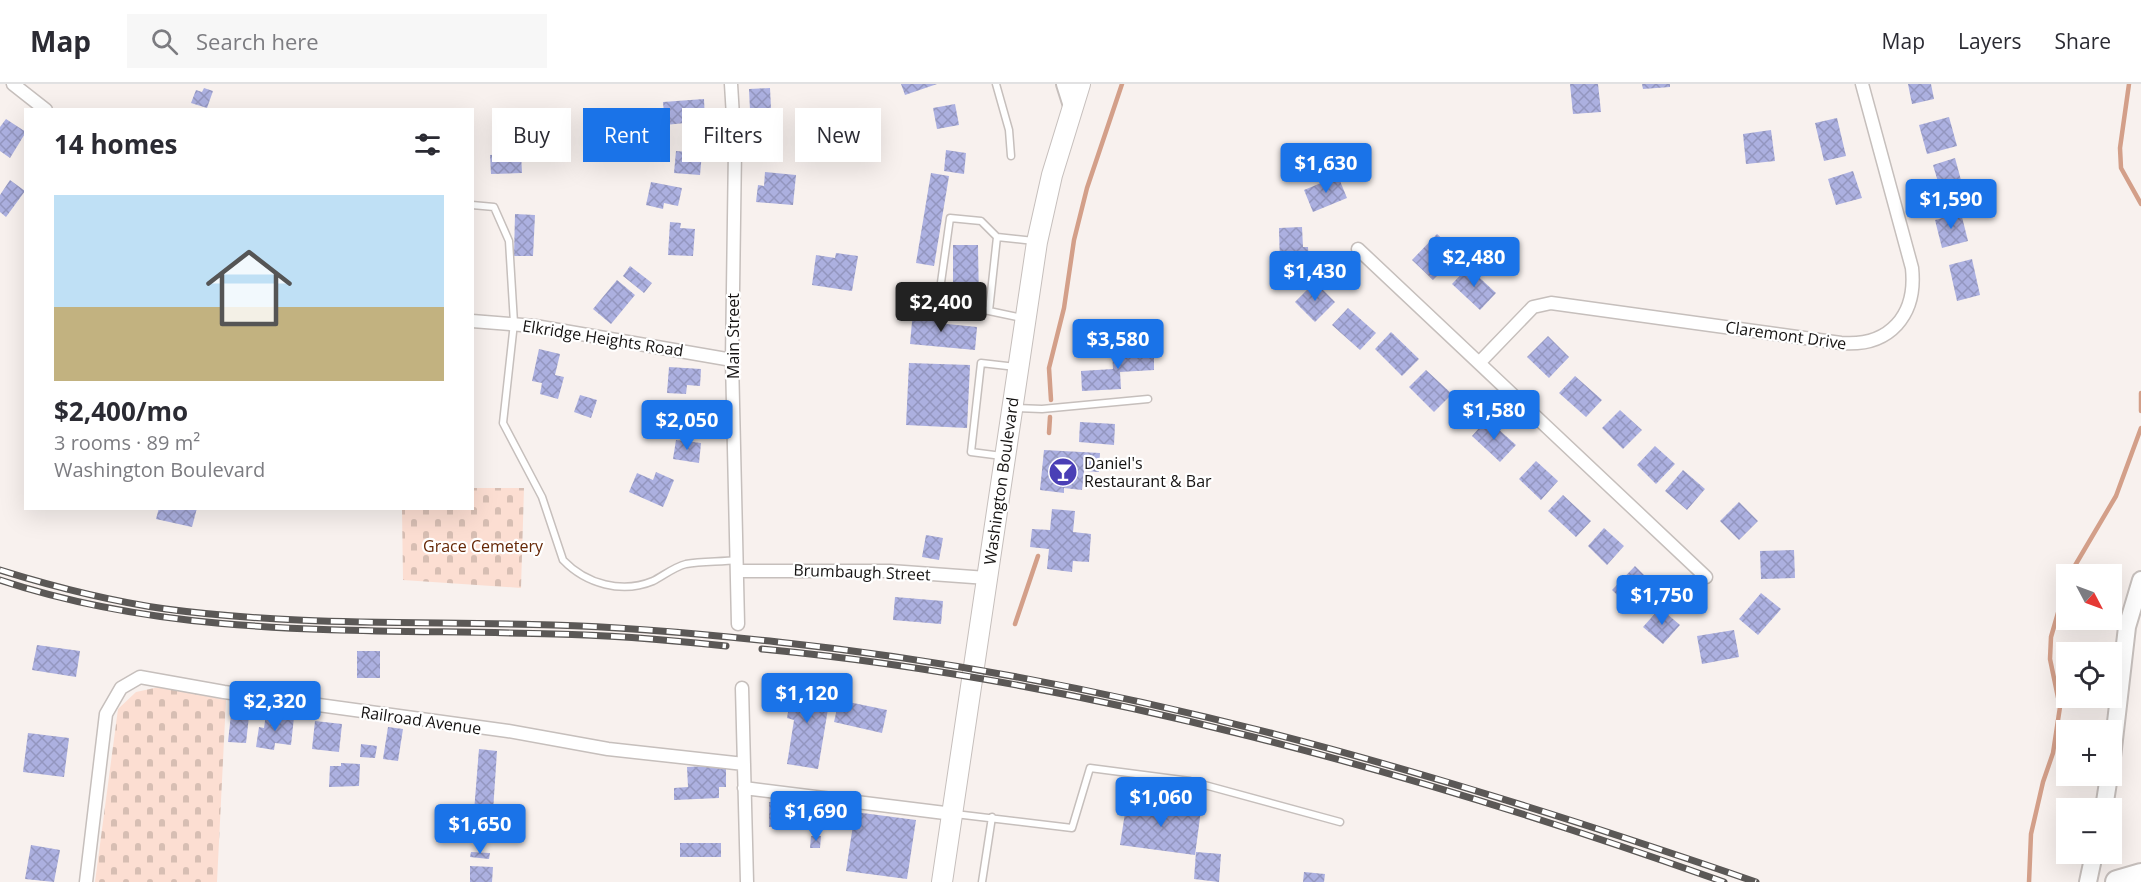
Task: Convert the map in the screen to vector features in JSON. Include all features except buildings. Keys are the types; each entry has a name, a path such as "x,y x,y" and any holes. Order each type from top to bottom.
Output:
{"highway":[{"path":"2117,882 2141,875"}],"main road":[{"name":"Washington Boulevard","path":"942,882 1037,242 1072,106 1080,84"}],"street":[{"path":"13,84 43,108"},
{"name":"Main Street","path":"731,84 735,149 732,360 738,624"},
{"path":"1065,84 1072,106"},
{"name":"Claremont Drive","path":"1479,363 1533,308 1551,303 1841,343 1857,344 1882,337 1904,316 1914,287 1912,268 1862,84"},
{"path":"1358,249 1706,577"},
{"name":"Elkridge Heights Road","path":"474,321 514,323 732,360"},
{"name":"Brumbaugh Street","path":"737,566 890,570 987,578"},
{"path":"2116,720 2127,627 2141,580"},
{"name":"Railroad Avenue","path":"86,882 106,714 120,688 140,677 225,692 519,733 608,749 744,764"},
{"path":"742,688 747,882"},
{"path":"744,788 953,814"},
{"path":"2088,882 2092,864"}],"lane":[{"path":"996,84 1009,130 1011,156"},
{"path":"474,205 494,207 509,241 514,323 504,423 542,497 563,560 571,568 597,582 623,588 650,582 684,564 737,566"},
{"path":"1025,319 938,304 950,218 981,221 997,237 1037,242"},
{"path":"989,311 997,237"},
{"path":"1005,456 971,452 981,363 1018,368"},
{"path":"1012,408 1042,409 1148,399"},
{"path":"953,814 1072,828 1090,768 1190,781 1340,822"},
{"path":"982,882 992,817"}],"green space":[{"name":"Grace Cemetery","path":"474,488 524,488 521,588 403,580 402,510 474,510"},
{"path":"159,687 226,700 217,882 95,882 118,709 136,692"}],"waterway":[{"path":"1051,400 1049,368 1064,308 1074,240 1087,188 1122,84"},
{"path":"2129,84 2120,148 2121,168 2141,204"},
{"path":"2141,393 2141,411"},
{"path":"1049,433 1050,417"},
{"path":"2076,564 2116,496 2141,428"},
{"path":"1015,624 1038,556"},
{"path":"2029,882 2031,834 2043,782 2053,753 2060,707 2050,659 2051,637 2056,620"}],"railway":[{"path":"0,570 103,598 166,609 262,618 553,625 666,631 904,658 1029,679 1152,704 1395,767 1635,841 1756,882"},
{"path":"0,580 68,599 136,613 205,622 344,630 597,635 726,646"},
{"path":"762,649 884,663 1006,683 1250,736 1490,804 1724,882"}],"place":[{"name":"Daniel's Restaurant & Bar","path":"1063,472"}]}
